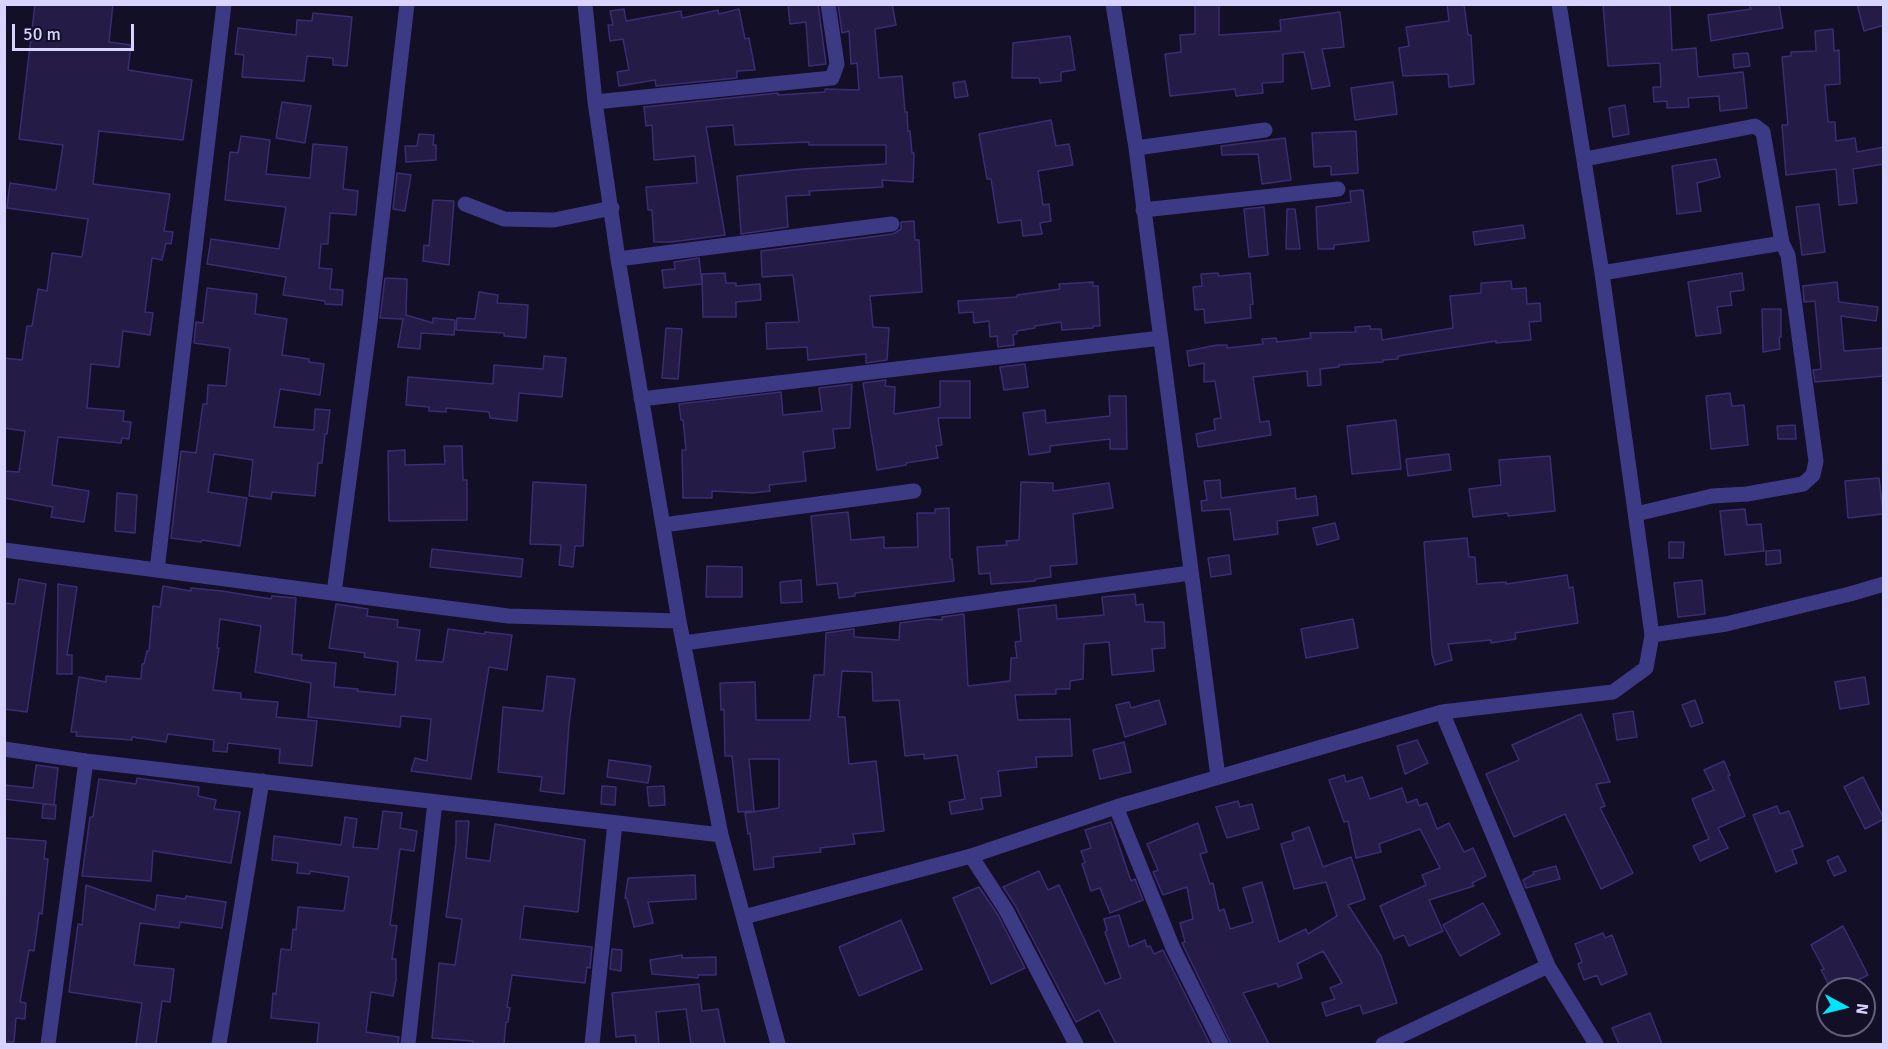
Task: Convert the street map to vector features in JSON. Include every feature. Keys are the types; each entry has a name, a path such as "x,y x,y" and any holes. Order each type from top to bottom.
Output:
{"street":[{"path":"157,570 224,4"},
{"path":"334,593 370,322 407,4"},
{"path":"585,4 595,102 618,259 679,621 721,835 778,1044"},
{"path":"595,102 832,78 837,64 828,4"},
{"path":"1113,4 1136,148 1218,777"},
{"path":"744,917 971,856 1116,807 1442,712 1612,692 1646,668 1652,635 1602,273 1559,4"},
{"path":"1585,159 1755,126 1763,132 1782,243 1788,255 1816,461 1813,475 1803,484 1748,494 1712,496 1636,514"},
{"path":"1136,148 1265,130"},
{"path":"1143,210 1338,189"},
{"path":"465,204 504,219 554,220 612,208"},
{"path":"618,259 892,224"},
{"path":"1602,273 1782,243"},
{"path":"641,399 1161,338"},
{"path":"663,525 914,492"},
{"path":"4,550 508,616 679,621"},
{"path":"684,643 1190,573"},
{"path":"1652,635 1726,624 1884,584"},
{"path":"1442,712 1548,966 1596,1044"},
{"path":"4,749 86,761 721,835"},
{"path":"48,1044 86,761"},
{"path":"219,1044 262,781"},
{"path":"408,1044 435,802"},
{"path":"1116,807 1173,948 1221,1044"},
{"path":"592,1044 615,823"},
{"path":"971,856 1006,910 1076,1044"},
{"path":"1383,1044 1548,966"}],"building":[{"path":"35,4 113,4 109,42 131,45 128,70 192,80 183,140 99,131 93,184 170,194 164,231 173,232 171,244 166,243 162,260 152,258 145,312 153,313 150,335 123,331 119,367 91,364 87,408 124,411 123,421 131,422 129,439 122,438 121,443 58,437 52,485 89,491 84,522 51,517 53,507 4,498 4,471 19,472 25,431 4,428 4,358 22,360 27,326 32,326 38,289 47,291 52,253 82,257 88,219 7,208 10,183 56,190 63,145 19,139"},
{"path":"788,4 818,4 826,64 809,66 806,22 790,24"},
{"path":"838,4 892,4 896,25 875,29 879,78 902,76 905,112 907,112 912,153 914,153 913,182 882,180 883,187 809,191 810,195 786,196 788,227 741,234 737,176 886,164 886,145 809,145 809,142 735,145 733,125 706,127 725,235 654,242 652,210 648,210 646,187 697,183 695,156 654,160 652,125 646,126 644,107 778,93 778,95 825,92 825,89 859,90 857,63 851,64 849,31 842,33"},
{"path":"1447,4 1464,4 1468,35 1471,35 1474,84 1449,87 1448,74 1403,76 1399,48 1409,46 1406,27 1449,21"},
{"path":"1603,4 1670,4 1672,50 1696,48 1698,77 1743,72 1747,108 1720,111 1719,96 1688,98 1689,107 1667,108 1667,101 1654,102 1653,87 1661,87 1660,63 1608,66"},
{"path":"1749,4 1779,4 1783,28 1711,41 1708,15 1751,9"},
{"path":"1857,4 1884,4 1884,25 1864,31"},
{"path":"1195,5 1219,5 1219,35 1281,31 1280,20 1340,12 1344,47 1322,49 1330,86 1312,89 1304,52 1283,54 1283,82 1262,83 1263,93 1236,96 1235,89 1170,96 1165,54 1181,52 1180,35 1195,34"},
{"path":"624,9 626,21 681,11 682,18 718,10 719,14 739,9 745,39 749,38 755,70 737,71 737,78 656,86 655,80 619,86 617,72 629,70 623,39 610,41 608,25 613,25 610,11"},
{"path":"313,13 352,17 347,66 333,65 333,58 307,56 304,81 242,77 244,55 235,54 238,28 296,35 297,20 312,21"},
{"path":"1833,29 1834,51 1839,50 1840,84 1825,85 1828,122 1835,122 1836,141 1855,138 1857,152 1884,147 1884,164 1853,169 1857,203 1839,205 1836,169 1786,175 1782,125 1788,125 1782,57 1791,56 1791,52 1816,51 1815,31"},
{"path":"1070,36 1075,70 1061,72 1061,81 1040,83 1039,78 1012,78 1013,43"},
{"path":"1748,53 1750,66 1734,68 1733,54"},
{"path":"965,81 968,96 955,98 953,83"},
{"path":"1393,82 1397,114 1355,120 1351,88"},
{"path":"282,102 311,106 305,143 276,138"},
{"path":"1625,105 1629,134 1613,137 1609,108"},
{"path":"1051,120 1056,146 1069,144 1073,165 1038,171 1043,205 1049,204 1051,221 1040,223 1042,234 1023,236 1021,220 998,223 991,179 987,179 979,134"},
{"path":"1356,131 1358,173 1331,175 1331,166 1314,167 1312,133"},
{"path":"419,134 434,135 436,160 406,162 405,146 417,146"},
{"path":"241,136 270,140 266,174 310,178 313,144 347,147 343,189 358,191 356,215 330,213 328,244 321,244 319,268 332,269 330,289 343,290 342,305 325,304 325,301 283,295 286,277 207,264 211,239 279,249 286,207 225,200 230,152 238,153"},
{"path":"1285,138 1291,180 1262,184 1258,154 1222,155 1221,146"},
{"path":"1716,159 1720,177 1697,183 1701,211 1677,214 1672,166"},
{"path":"397,173 411,175 405,211 393,209"},
{"path":"1363,190 1369,241 1334,245 1334,249 1318,249 1316,207 1351,202 1350,191"},
{"path":"433,200 454,201 449,265 423,261 424,245 429,246"},
{"path":"1819,204 1825,252 1802,255 1796,207"},
{"path":"1264,207 1268,255 1249,257 1244,209"},
{"path":"1287,209 1295,209 1300,249 1286,249"},
{"path":"914,221 915,240 919,240 922,292 870,296 873,327 889,328 887,360 866,363 866,354 808,360 807,347 767,349 766,323 799,322 793,275 762,277 761,251 893,234 901,229 901,222"},
{"path":"1523,225 1525,238 1475,245 1473,232"},
{"path":"699,258 702,284 664,288 662,270 675,269 674,262"},
{"path":"725,273 726,283 736,283 736,286 760,284 761,300 736,302 736,317 703,317 702,274"},
{"path":"1218,273 1219,276 1250,273 1253,304 1250,305 1251,318 1205,323 1204,309 1195,310 1193,287 1202,286 1201,274"},
{"path":"1742,273 1744,290 1730,292 1732,305 1717,307 1721,333 1696,336 1688,282"},
{"path":"385,278 407,279 406,315 433,323 433,318 455,320 454,335 421,333 420,349 398,347 403,319 380,318"},
{"path":"1511,281 1512,289 1526,288 1527,304 1540,303 1541,321 1529,322 1531,340 1496,343 1496,341 1398,356 1398,359 1383,360 1383,362 1339,365 1339,367 1320,369 1321,385 1308,386 1307,371 1253,377 1260,422 1269,421 1271,435 1198,447 1196,434 1215,430 1214,419 1221,418 1215,381 1204,382 1204,363 1189,366 1187,351 1217,345 1227,345 1227,348 1263,344 1262,339 1276,338 1277,342 1311,338 1310,333 1356,332 1355,327 1370,326 1370,329 1381,329 1382,340 1453,328 1450,296 1481,293 1481,283"},
{"path":"1093,282 1093,286 1098,286 1100,326 1093,326 1093,328 1062,330 1061,322 1035,326 1035,328 1017,331 1017,334 1013,335 1014,345 998,347 997,336 990,337 989,321 974,323 973,312 959,313 958,301 1017,297 1017,295 1060,289 1059,284"},
{"path":"1837,282 1839,302 1878,307 1876,321 1841,316 1844,351 1884,348 1884,376 1815,382 1813,370 1821,369 1815,301 1804,302 1803,286"},
{"path":"207,288 257,294 255,314 287,319 282,355 324,364 320,395 280,389 274,427 314,430 315,409 330,410 322,463 318,463 315,496 272,492 271,499 249,496 253,460 214,454 208,492 247,498 240,546 171,538 181,451 196,453 203,404 207,404 208,385 226,386 230,348 194,343 196,322 203,323"},
{"path":"479,292 498,295 497,303 528,305 526,338 504,336 504,333 456,330 457,318 475,319"},
{"path":"1762,309 1781,309 1780,349 1763,352"},
{"path":"666,328 682,329 678,379 662,378"},
{"path":"544,356 566,358 562,397 519,393 517,421 490,418 489,412 446,408 446,412 429,411 429,407 406,405 408,377 493,384 494,365 543,369"},
{"path":"1025,364 1028,387 1004,390 1000,367"},
{"path":"886,380 885,386 895,387 894,414 940,407 940,381 970,381 970,418 938,418 942,445 936,446 938,458 877,470 863,383"},
{"path":"852,384 850,428 833,429 835,448 803,452 806,481 769,485 770,491 753,493 712,491 712,498 683,498 682,450 686,450 679,404 781,392 783,415 822,411 819,388"},
{"path":"1730,393 1732,406 1744,405 1748,445 1711,449 1706,396"},
{"path":"1109,396 1126,396 1127,449 1110,449 1110,439 1050,446 1050,452 1029,455 1023,413 1045,410 1046,423 1110,416"},
{"path":"1396,420 1401,469 1352,474 1347,426"},
{"path":"1795,425 1796,439 1778,439 1777,426"},
{"path":"444,446 462,446 463,480 467,480 467,520 389,521 388,451 405,450 405,465 445,464"},
{"path":"1449,454 1451,470 1408,476 1406,459"},
{"path":"1550,456 1555,511 1473,517 1469,489 1501,485 1499,460"},
{"path":"1879,478 1883,514 1848,518 1845,481"},
{"path":"1220,480 1221,498 1295,488 1296,499 1316,496 1318,515 1277,521 1278,534 1234,540 1230,509 1202,511 1201,501 1207,500 1204,481"},
{"path":"533,482 586,485 583,546 575,546 573,567 559,565 561,545 530,544"},
{"path":"1021,482 1053,483 1053,491 1109,483 1113,508 1073,514 1077,564 1050,566 1051,577 1035,579 1035,581 991,584 990,573 979,574 977,547 1007,545 1006,541 1019,540"},
{"path":"117,493 137,495 135,533 115,531"},
{"path":"949,508 950,559 952,559 954,581 855,593 855,596 839,598 837,583 817,585 811,516 848,512 851,540 884,537 884,548 918,547 917,513 935,513 935,509"},
{"path":"1745,509 1747,525 1761,524 1764,551 1725,555 1720,511"},
{"path":"1335,523 1339,539 1317,545 1313,528"},
{"path":"1467,538 1469,557 1475,557 1477,584 1506,582 1506,584 1567,575 1569,588 1573,587 1578,623 1515,633 1516,639 1491,643 1491,640 1448,644 1452,660 1435,665 1432,654 1424,542"},
{"path":"1669,542 1684,542 1683,558 1669,558"},
{"path":"432,549 523,559 521,577 430,567"},
{"path":"1780,550 1781,563 1766,565 1766,551"},
{"path":"1229,555 1231,574 1211,577 1208,558"},
{"path":"707,566 742,567 742,597 706,597"},
{"path":"19,579 46,584 27,712 4,709 4,603 15,604"},
{"path":"801,580 802,602 781,603 780,582"},
{"path":"1702,580 1705,614 1678,617 1674,583"},
{"path":"58,584 77,587 67,655 72,655 72,674 57,674"},
{"path":"163,586 191,591 191,588 222,591 271,599 272,596 296,598 292,654 302,655 301,660 336,663 334,687 358,689 357,691 395,695 398,662 364,657 365,653 329,648 336,604 368,609 367,616 398,620 397,627 420,630 416,660 443,662 448,629 512,635 507,670 489,667 471,779 411,771 415,758 427,761 431,719 401,716 400,727 308,717 311,683 255,672 261,626 220,619 217,648 219,648 213,690 241,693 241,699 278,702 276,717 317,721 312,766 279,763 280,749 228,743 227,752 213,751 214,740 168,734 166,742 132,737 132,740 76,736 77,732 71,732 79,677 106,682 106,676 141,679 142,664 149,651 153,606 160,607"},
{"path":"1135,594 1136,605 1143,604 1145,622 1164,622 1165,648 1152,649 1154,671 1112,675 1109,642 1084,644 1083,679 1070,681 1070,689 1056,689 1056,694 1015,695 1018,720 1070,719 1072,756 1036,757 1037,767 998,771 1001,796 981,798 983,809 951,814 949,802 965,799 957,755 924,759 924,754 905,756 899,700 873,701 872,672 842,671 838,717 845,717 849,764 876,761 884,831 853,834 855,844 820,848 821,852 773,857 774,867 754,870 750,833 748,834 745,813 779,808 779,759 749,759 754,811 738,812 732,756 725,756 724,709 721,710 720,683 755,682 756,720 810,720 814,675 824,675 826,633 854,629 854,637 899,640 900,623 928,619 942,620 942,617 964,614 968,686 1010,681 1011,658 1017,658 1015,642 1021,641 1018,609 1056,605 1057,619 1104,615 1102,597"},
{"path":"1353,619 1358,648 1306,658 1301,629"},
{"path":"547,676 575,679 564,794 540,791 542,777 498,772 503,707 543,711"},
{"path":"1865,677 1869,704 1840,709 1835,682"},
{"path":"1159,700 1166,724 1125,737 1116,705 1129,702 1131,708"},
{"path":"1695,700 1703,723 1691,727 1682,705"},
{"path":"1633,711 1637,737 1617,740 1613,714"},
{"path":"1581,714 1610,782 1596,784 1605,806 1600,808 1633,873 1601,889 1565,814 1514,837 1486,774 1519,760 1512,745"},
{"path":"1417,740 1428,763 1405,774 1397,746"},
{"path":"1124,742 1131,772 1100,779 1093,750"},
{"path":"609,760 651,766 648,783 607,777"},
{"path":"1724,761 1745,816 1718,828 1728,848 1700,861 1693,846 1709,839 1692,799 1714,790 1704,770"},
{"path":"36,765 58,768 54,805 4,799 4,785 33,788"},
{"path":"1344,775 1346,782 1362,777 1370,799 1402,788 1407,803 1417,799 1419,806 1427,803 1437,829 1449,823 1464,852 1473,848 1486,876 1472,883 1474,886 1429,900 1443,931 1409,946 1404,935 1394,939 1380,906 1426,885 1422,875 1440,868 1420,829 1379,844 1381,852 1356,858 1348,821 1344,822 1329,780"},
{"path":"1863,777 1884,819 1865,829 1844,787"},
{"path":"137,778 199,787 198,796 216,800 214,809 240,812 231,863 153,851 151,881 82,876 90,817 93,817 99,779 136,784"},
{"path":"602,786 616,787 615,805 601,804"},
{"path":"664,786 665,805 649,806 647,787"},
{"path":"1238,801 1240,807 1252,804 1259,829 1227,838 1216,807"},
{"path":"43,804 56,805 55,819 42,818"},
{"path":"1777,806 1780,814 1789,811 1803,846 1792,850 1797,863 1776,872 1753,815"},
{"path":"383,811 402,813 400,828 417,831 414,851 400,849 390,925 397,926 392,959 396,959 393,996 371,992 366,1032 399,1037 398,1044 317,1044 319,1023 271,1018 281,949 291,950 298,907 344,911 349,877 310,871 310,874 297,873 298,863 272,860 274,836 341,845 345,817 357,819 353,847 378,849"},
{"path":"456,821 469,821 466,858 490,861 495,824 585,840 578,912 524,906 520,939 592,947 590,968 587,967 585,983 512,975 507,1007 510,1008 504,1044 473,1044 473,1041 432,1038 439,963 455,965 462,919 446,917 456,843"},
{"path":"1111,822 1131,881 1135,879 1143,900 1110,913 1100,888 1091,891 1082,864 1085,862 1081,851 1091,848 1085,830"},
{"path":"1198,823 1207,852 1200,854 1210,884 1213,883 1219,911 1224,909 1230,929 1253,922 1243,888 1262,882 1279,942 1306,929 1308,934 1337,916 1326,882 1294,889 1281,844 1294,840 1292,833 1309,827 1323,867 1351,857 1365,899 1348,905 1381,956 1397,1003 1363,1014 1360,1005 1326,1016 1322,1003 1335,999 1330,988 1342,983 1323,951 1297,964 1302,978 1278,987 1277,983 1243,993 1269,1044 1231,1044 1182,943 1185,942 1180,923 1193,919 1187,887 1163,895 1153,872 1158,870 1147,844"},
{"path":"6,838 46,841 44,859 48,859 42,914 39,913 34,951 29,950 20,1002 26,1003 25,1019 16,1018 14,1042 4,1042"},
{"path":"1838,856 1846,871 1834,876 1827,861"},
{"path":"1556,866 1560,879 1526,888 1523,880 1534,874 1533,872"},
{"path":"1039,871 1048,890 1059,885 1105,984 1121,978 1105,932 1107,930 1104,919 1119,915 1129,947 1145,940 1147,947 1150,946 1154,954 1163,950 1210,1044 1116,1044 1099,1010 1076,1022 1015,905 1003,887"},
{"path":"695,875 696,899 648,902 653,923 634,927 625,898 628,878"},
{"path":"86,885 155,910 157,895 185,899 186,896 226,902 222,928 180,922 179,928 140,923 134,965 174,969 170,1002 162,1001 156,1044 136,1044 142,1003 69,992 78,924 82,925"},
{"path":"979,887 998,915 1025,968 991,984 953,898"},
{"path":"1483,903 1500,934 1460,956 1443,925"},
{"path":"901,920 922,969 859,996 839,947"},
{"path":"1843,926 1868,975 1864,977 1825,977 1821,970 1824,969 1811,945"},
{"path":"1603,933 1605,938 1612,935 1627,974 1601,985 1597,975 1584,980 1578,964 1582,962 1575,944"},
{"path":"612,949 622,950 621,971 610,969"},
{"path":"682,955 682,958 716,957 716,975 698,975 698,978 652,974 650,960"},
{"path":"699,984 702,1011 718,1009 725,1044 691,1044 686,1009 656,1012 659,1044 636,1044 635,1035 616,1037 612,993"},
{"path":"1650,1013 1662,1044 1619,1044 1612,1028"}]}
